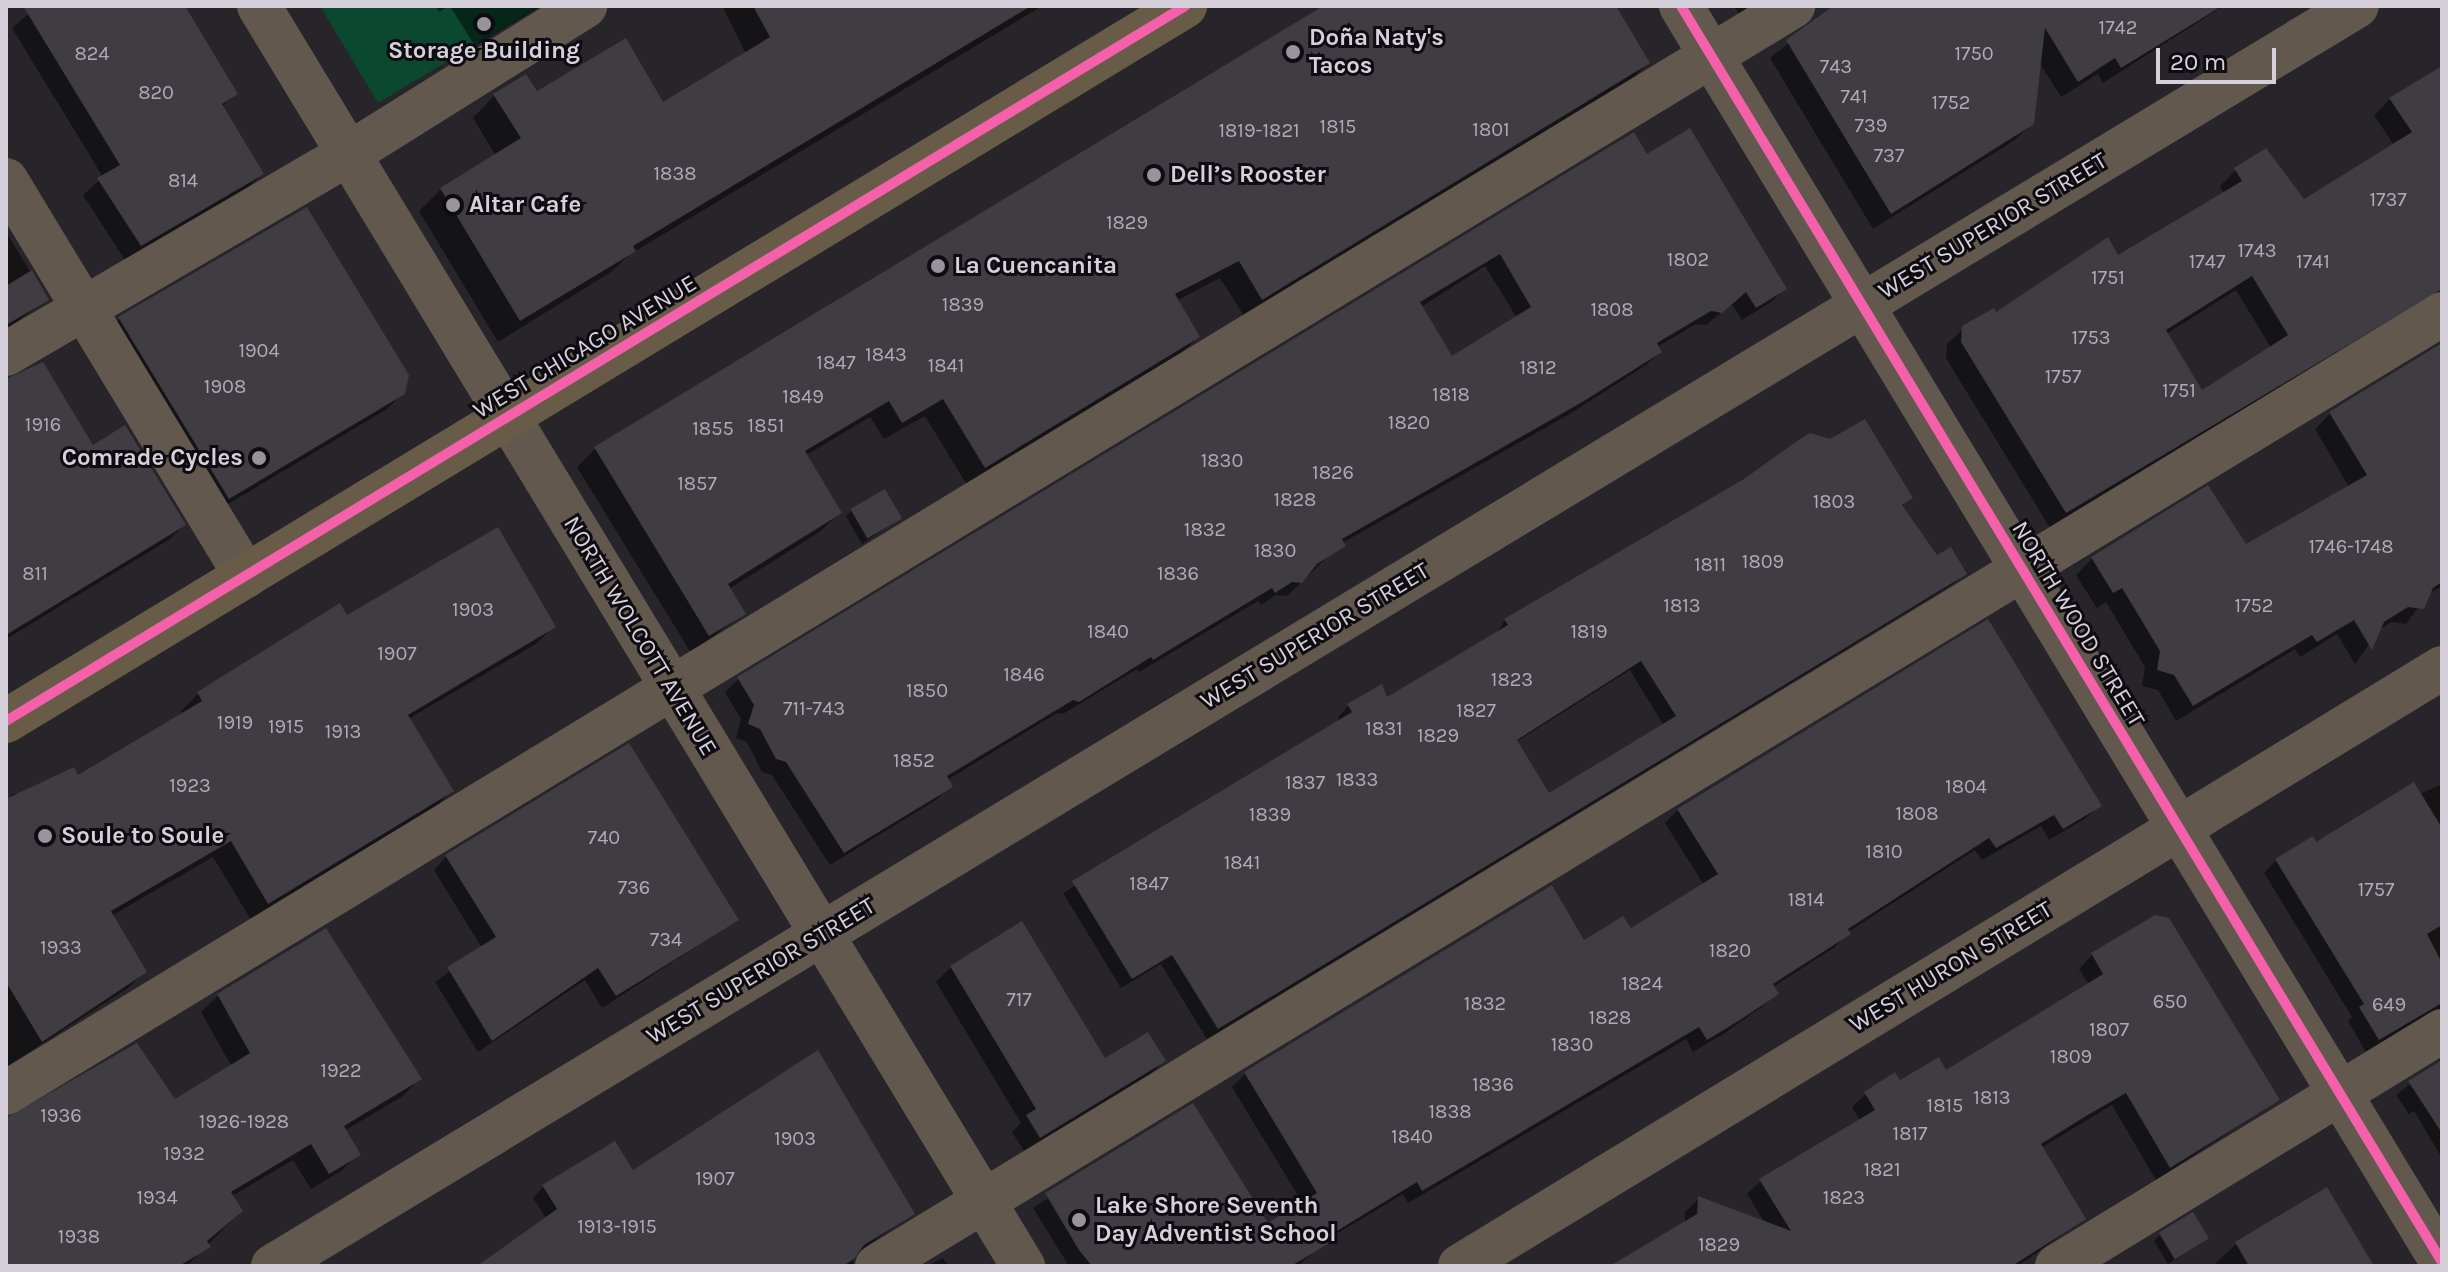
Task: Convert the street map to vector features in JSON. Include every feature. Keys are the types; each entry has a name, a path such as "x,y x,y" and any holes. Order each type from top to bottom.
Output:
{"main road":[{"name":"WEST CHICAGO AVENUE","path":"6,721 1185,6"}],"street":[{"name":"NORTH WOLCOTT AVENUE","path":"259,6 1023,1266"},
{"path":"6,354 347,155 585,6"},
{"name":"NORTH WOOD STREET","path":"1681,6 2442,1262"},
{"path":"6,1093 1793,6"},
{"name":"WEST SUPERIOR STREET","path":"273,1266 2357,6"},
{"path":"6,180 246,576"},
{"path":"877,1266 2442,314"},
{"name":"WEST HURON STREET","path":"1460,1266 2442,668"},
{"path":"2057,1266 2442,1031"}],"green space":[{"path":"320,6 539,6 378,103"}],"building":[{"path":"23,6 185,6 238,94 222,104 264,174 141,246 97,178 120,165"},
{"path":"753,6 1031,6 633,246 636,251 520,321 440,188 521,138 493,94 526,74 537,91 626,38 663,102 770,37"},
{"path":"1323,6 1616,6 1650,63 1262,300 1239,261 1175,294 1200,337 985,468 943,399 902,423 889,401 805,451 842,513 728,584 746,614 709,636 594,447"},
{"path":"1833,6 2222,6 2121,68 2115,58 2078,82 2045,28 2034,124 1891,214 1786,40"},
{"path":"2442,66 2442,289 2066,513 1961,342 1962,326 1994,308 1996,312 2108,237 2118,255 2242,181 2234,168 2266,148 2304,199 2412,132 2389,98","holes":["2252,276 2288,335 2202,390 2166,330"]},
{"path":"1690,128 1787,289 1756,308 1746,292 1722,313 1711,311 1657,343 1662,352 1584,401 1342,539 1346,546 1317,564 1302,583 1292,582 1275,593 1272,588 1079,702 1073,700 947,776 953,787 844,853 786,762 776,759 760,729 748,724 754,705 737,677 1634,132 1647,154","holes":["1500,254 1531,307 1452,356 1420,302"]},
{"path":"307,207 409,375 405,394 229,499 118,317"},
{"path":"32,270 49,300 6,325 6,286"},
{"path":"2442,343 2442,582 2433,588 2424,609 2408,607 2384,622 2372,650 2354,620 2317,642 2312,635 2193,706 2174,675 2157,670 2160,651 2122,588 2113,593 2091,557 2208,485 2246,544 2367,475 2329,412"},
{"path":"43,362 93,445 125,425 186,525 6,635 6,379"},
{"path":"1865,419 1913,498 1902,505 1937,555 1951,547 1967,574 1218,1029 1172,955 1132,979 1072,881 1352,712 1347,704 1382,684 1387,697 1508,625 1504,619 1744,479 1810,433 1830,439","holes":["1641,661 1676,716 1549,793 1517,740"]},
{"path":"885,489 902,518 867,538 850,509"},
{"path":"498,527 556,627 408,715 454,791 268,904 231,841 111,911 147,972 42,1042 6,982 6,799 74,767 78,775 202,701 197,692 340,603 347,615"},
{"path":"1988,619 2102,806 2063,829 2054,815 1996,848 1989,838 1848,929 1851,934 1773,984 1779,994 1740,1020 1707,1040 1699,1027 1422,1191 1417,1182 1332,1234 1328,1244 1291,1266 1092,1266 1079,1250 1045,1193 1193,1103 1268,1223 1317,1193 1244,1072 1552,885 1584,940 1623,916 1631,928 1718,874 1677,809"},
{"path":"629,743 739,920 616,996 598,968 492,1041 447,967 496,937 445,855"},
{"path":"2414,782 2442,828 2442,925 2427,934 2442,963 2442,1003 2379,1040 2359,1007 2364,1004 2275,859 2313,836 2316,842"},
{"path":"2155,915 2169,918 2280,1100 2170,1168 2126,1093 2086,1116 2041,1144 2086,1219 2012,1266 1610,1266 1697,1214 1698,1196 1791,1231 1759,1179 1875,1110 1864,1092 1895,1072 1900,1080 1939,1057 1946,1070 2103,974 2091,953"},
{"path":"1022,921 1105,1058 1148,1032 1166,1061 1040,1138 1026,1115 1036,1109 950,966"},
{"path":"326,928 422,1079 344,1126 361,1155 329,1174 311,1144 231,1192 243,1211 207,1241 211,1247 179,1266 6,1266 6,1118 137,1043 175,1099 250,1053 217,994"},
{"path":"818,1050 915,1214 864,1245 854,1259 843,1266 477,1266 557,1209 542,1185 615,1141 633,1170"},
{"path":"2442,1060 2442,1133 2408,1081"},
{"path":"2327,1187 2374,1266 2249,1266 2235,1242"},
{"path":"2193,1212 2209,1239 2175,1259 2159,1233"}],"cycle path":[{"path":"6,721 1185,6"},
{"path":"1681,6 2442,1262"}],"place":[{"name":"Storage Building","path":"484,24"},
{"name":"Doña Naty's Tacos","path":"1293,52"},
{"name":"Dell’s Rooster","path":"1154,175"},
{"name":"Altar Cafe","path":"453,205"},
{"name":"La Cuencanita","path":"938,266"},
{"name":"Comrade Cycles","path":"259,458"},
{"name":"Soule to Soule","path":"45,836"},
{"name":"Lake Shore Seventh Day Adventist School","path":"1079,1220"}]}
